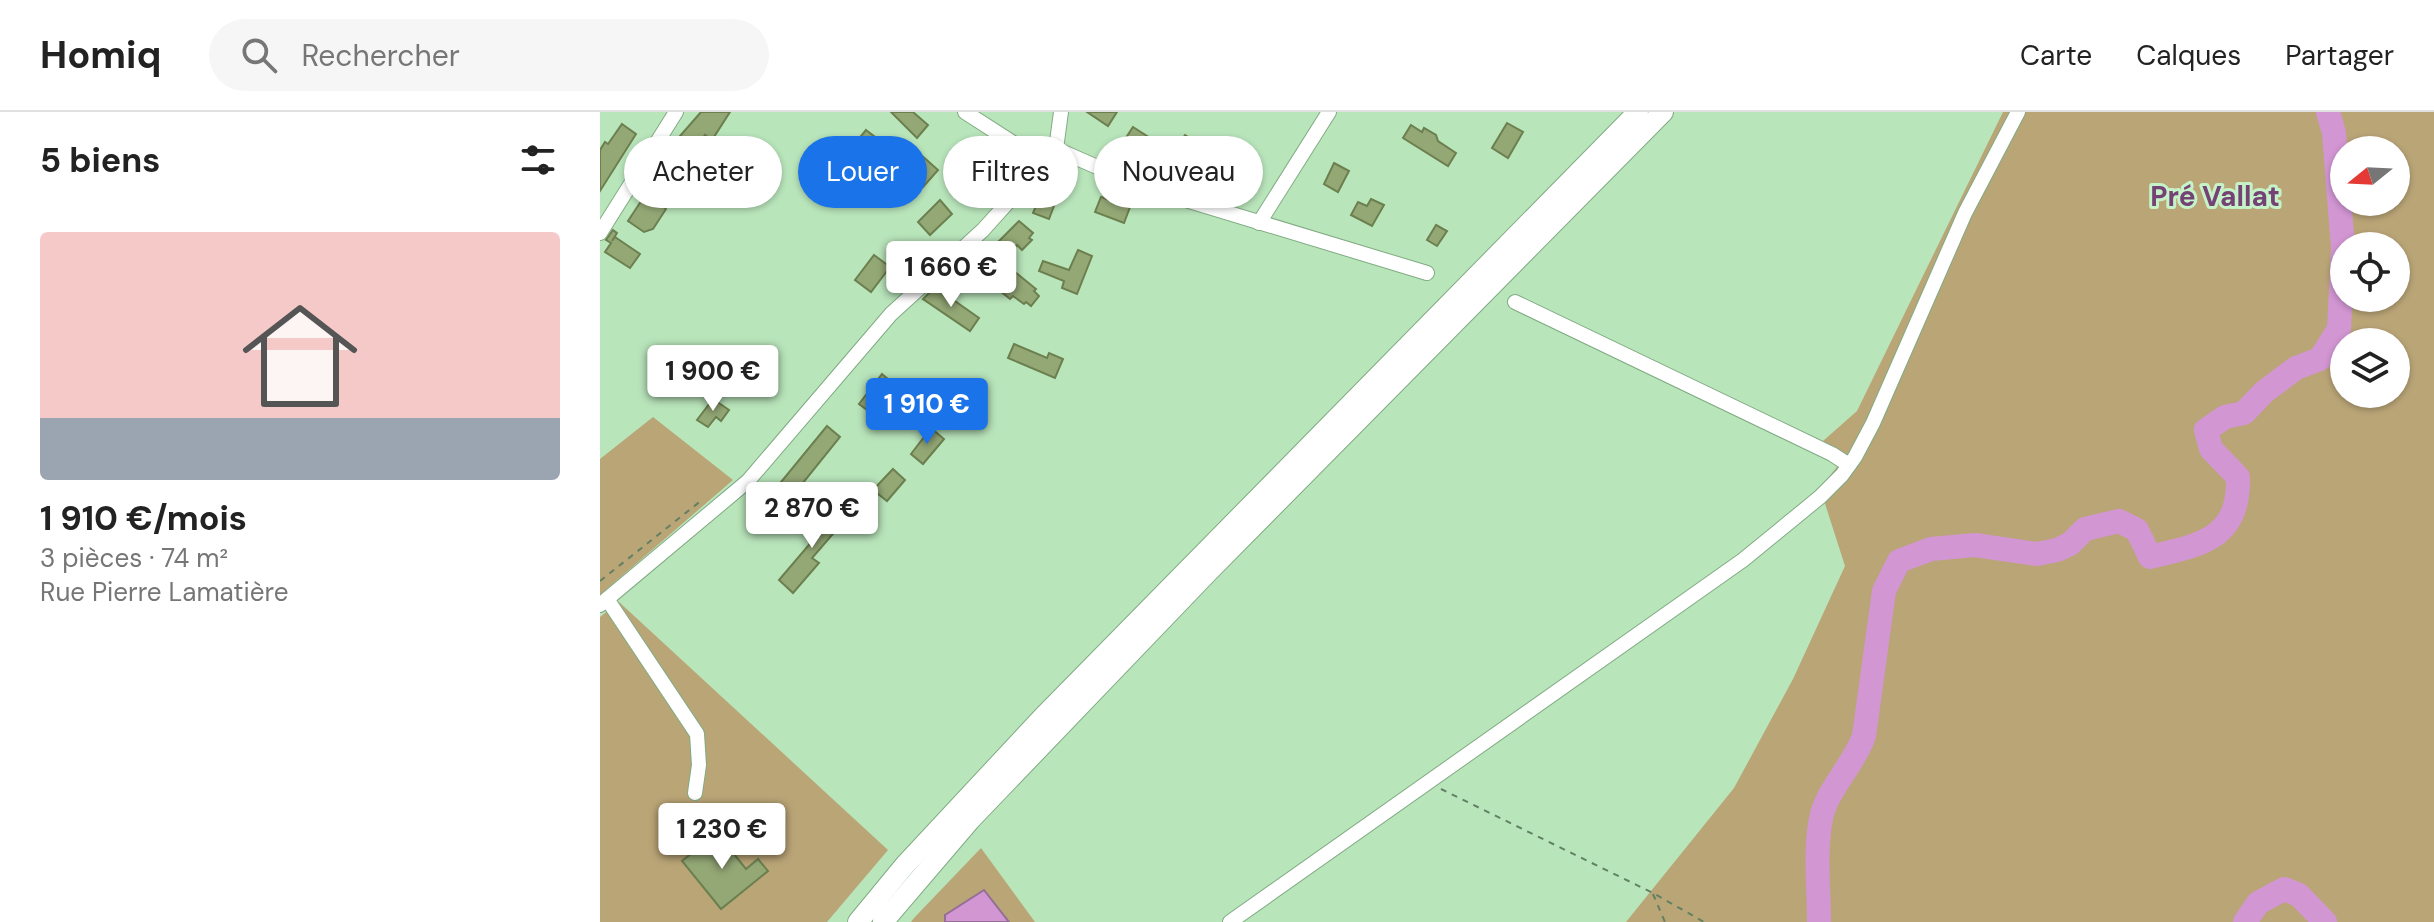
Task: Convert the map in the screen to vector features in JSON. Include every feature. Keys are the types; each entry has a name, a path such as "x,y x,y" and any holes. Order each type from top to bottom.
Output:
{"highway":[{"path":"858,922 905,865 985,778 1638,112"},
{"path":"883,922 970,820 1224,556 1663,112"},
{"path":"841,922 935,820 985,778"},
{"path":"897,922 905,895"}],"street":[{"path":"600,233 676,112"},
{"path":"965,112 1002,136"},
{"path":"1058,136 1061,112"},
{"path":"1259,223 1329,112"},
{"path":"1230,922 1743,560 1794,521 1833,485 1849,465 1873,423 1965,213 2018,112"},
{"path":"1078,159 1143,187 1427,273"},
{"path":"695,793 699,765 697,734 603,602 748,481 891,314 1003,208"},
{"path":"1515,302 1832,454 1849,465"}],"path":[{"path":"600,581 702,500"},
{"path":"1430,783 1653,893 1704,922"},
{"path":"1653,893 1665,922"}],"shaded area":[{"path":"2003,112 2434,112 2434,922 1626,922 1734,788 1793,679 1845,566 1820,488 1845,457 1823,441 1857,411"},
{"path":"653,417 733,480 600,595 600,459"},
{"path":"619,602 888,850 827,922 600,922 600,617"},
{"path":"981,848 1035,922 911,922 914,918"},
{"path":"984,890 1009,922 945,922 945,915"}],"building":[{"path":"701,112 730,112 715,136 680,136"},
{"path":"891,112 913,112 928,125 915,136"},
{"path":"1087,112 1117,112 1108,126"},
{"path":"1507,123 1523,132 1508,158 1492,148"},
{"path":"622,124 636,134 624,136 624,153 600,191 600,150 605,142 608,144"},
{"path":"1411,125 1422,132 1424,128 1436,135 1438,141 1456,153 1448,166 1403,138"},
{"path":"1133,127 1147,136 1127,136"},
{"path":"927,160 938,170 927,182"},
{"path":"1334,163 1349,171 1338,192 1324,184"},
{"path":"1371,199 1384,205 1372,226 1351,215 1358,202 1367,206"},
{"path":"940,200 943,208 952,214 930,235 918,222"},
{"path":"637,208 666,209 653,229 644,232 628,221"},
{"path":"1035,208 1053,208 1049,219 1033,213"},
{"path":"1097,208 1130,208 1124,223 1095,212"},
{"path":"1019,221 1033,233 1029,238 1032,240 1022,250 1017,245 1005,257 989,251"},
{"path":"1436,225 1447,231 1437,246 1427,240"},
{"path":"613,230 617,233 612,241 615,237 640,254 630,268 605,252 611,243 606,240"},
{"path":"1078,250 1092,256 1077,294 1062,288 1064,281 1039,271 1043,261 1069,270"},
{"path":"989,251 1036,289 1034,291 1039,296 1031,306 1013,296 1010,299 999,290 1002,286 988,276 991,272 978,262"},
{"path":"874,255 890,267 871,292 855,280"},
{"path":"935,287 979,318 970,331 923,299"},
{"path":"1014,344 1047,358 1049,353 1063,359 1055,378 1008,358"},
{"path":"882,374 895,385 871,413 859,404"},
{"path":"713,399 729,410 721,421 716,417 708,427 697,420"},
{"path":"827,426 840,437 790,499 777,487"},
{"path":"931,428 944,439 923,464 911,454"},
{"path":"893,469 905,480 887,501 873,490"},
{"path":"835,503 844,521 812,558 819,563 793,593 779,580 814,539 809,534"},
{"path":"717,833 746,869 758,859 768,871 721,909 682,861"}],"waterway":[{"path":"1819,922 1818,854 1822,814 1864,736 1884,591 1899,561 1931,549 1975,545 2037,554 2070,544 2085,529 2119,521 2137,530 2150,557 2214,536 2232,514 2238,477 2211,449 2206,430 2225,417 2244,413 2264,392 2296,368 2320,359 2339,329 2343,248 2334,133 2328,112"},
{"path":"2245,922 2258,903 2284,889 2299,895 2325,922"}],"district":[{"name":"Pré Vallat","path":"2215,196"}]}
